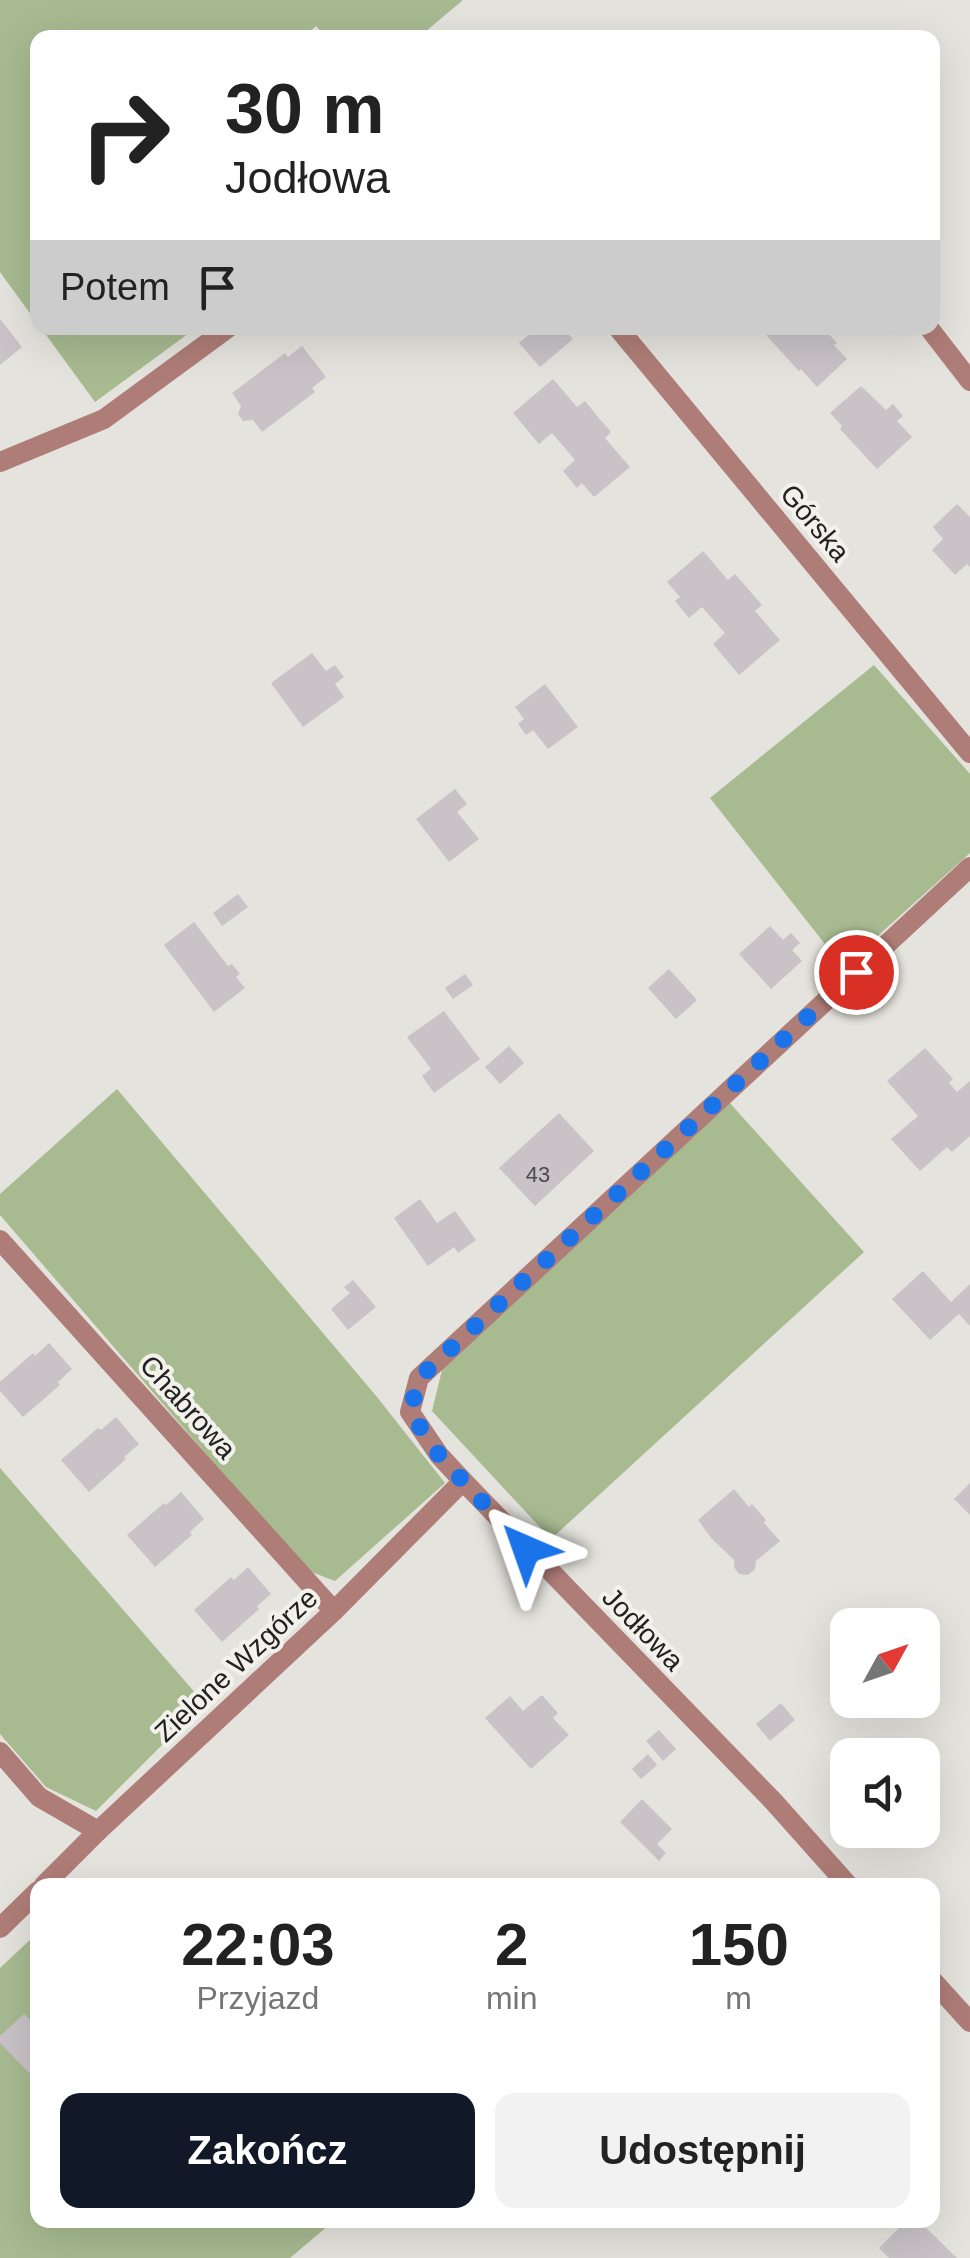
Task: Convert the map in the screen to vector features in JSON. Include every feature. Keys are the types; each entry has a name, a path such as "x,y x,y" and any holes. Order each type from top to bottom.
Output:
{"street":[{"path":"0,462 104,419 218,335"},
{"name":"Górska","path":"624,335 970,753"},
{"path":"934,335 970,381"},
{"name":"Jodłowa","path":"842,1878 774,1802 463,1482 410,1412 419,1378 970,867"},
{"name":"Chabrowa","path":"0,1240 334,1611"},
{"name":"Zielone Wzgórze","path":"51,1878 334,1611 463,1482"},
{"path":"0,1752 39,1797 98,1831"},
{"path":"0,1928 30,1899"},
{"path":"940,1989 970,2022"}],"green space":[{"path":"0,0 463,0 427,30 320,30 316,26 311,30 30,30 30,313 0,272"},
{"path":"46,335 186,335 95,402"},
{"path":"874,665 970,774 970,853 843,967 710,798"},
{"path":"117,1089 445,1483 335,1581 306,1570 0,1215 0,1194"},
{"path":"728,1101 864,1252 551,1539 432,1411 443,1366"},
{"path":"0,1468 204,1703 96,1811 46,1787 0,1734"},
{"path":"30,1940 30,2228 325,2228 290,2258 0,2258 0,1968"}],"building":[{"path":"0,319 22,347 0,365"},
{"path":"529,335 569,335 573,339 540,367 519,343"},
{"path":"766,335 830,335 847,359 817,387"},
{"path":"302,346 326,377 312,388 315,392 262,432 253,420 243,421 238,414 241,406 232,393 285,353 288,357"},
{"path":"553,379 577,407 585,401 611,432 605,438 630,467 594,497 582,483 577,488 563,471 575,460 552,433 539,444 513,413"},
{"path":"861,386 886,410 893,404 903,416 897,421 912,437 877,469 830,413"},
{"path":"957,504 970,517 970,567 967,564 955,575 932,550 943,539 933,527"},
{"path":"703,551 728,580 735,574 762,605 755,611 780,640 739,675 713,644 725,633 702,607 689,618 675,601 680,597 667,582"},
{"path":"312,653 326,671 335,665 344,677 335,684 344,697 303,727 271,683"},
{"path":"545,684 578,727 548,749 533,730 526,735 518,724 524,719 515,707"},
{"path":"455,789 467,804 457,812 479,839 449,862 416,819"},
{"path":"238,894 248,907 222,926 213,913"},
{"path":"194,922 228,966 232,964 240,974 236,977 245,988 214,1012 164,945"},
{"path":"770,926 783,940 791,933 800,943 792,950 802,961 771,989 739,954"},
{"path":"669,969 697,1000 676,1019 648,988"},
{"path":"465,974 473,985 453,999 445,988"},
{"path":"444,1011 480,1059 434,1093 422,1076 431,1069 407,1037"},
{"path":"509,1046 524,1063 500,1084 485,1067"},
{"path":"925,1048 953,1079 949,1083 957,1092 970,1081 970,1136 952,1152 947,1147 920,1171 891,1139 918,1116 887,1081"},
{"path":"559,1113 594,1151 535,1206 499,1168"},
{"path":"420,1199 437,1223 455,1211 476,1240 458,1253 454,1247 428,1266 394,1218"},
{"path":"923,1271 951,1302 970,1284 970,1326 959,1314 930,1340 892,1299"},
{"path":"353,1280 376,1307 348,1330 331,1309 350,1293 344,1287"},
{"path":"49,1343 72,1369 58,1382 60,1385 23,1417 0,1391 0,1382"},
{"path":"116,1417 139,1444 89,1492 61,1460"},
{"path":"970,1483 970,1515 954,1499"},
{"path":"734,1489 749,1507 752,1504 780,1541 756,1561 755,1569 748,1575 739,1574 734,1560 698,1520"},
{"path":"181,1492 204,1519 190,1532 192,1535 155,1567 127,1535"},
{"path":"248,1567 271,1594 222,1642 194,1610"},
{"path":"542,1695 558,1713 553,1718 569,1735 531,1769 485,1718 510,1696 523,1711"},
{"path":"781,1703 795,1720 770,1741 756,1724"},
{"path":"659,1730 676,1749 663,1761 646,1741"},
{"path":"648,1754 657,1765 641,1779 632,1769"},
{"path":"642,1799 672,1829 657,1844 666,1853 659,1861 620,1822"},
{"path":"24,2014 30,2020 30,2074 0,2043 0,2036"},
{"path":"899,2228 926,2228 957,2258 889,2258 879,2248"}],"route":[{"path":"526,1549 439,1455 410,1412 419,1378 856,972"}]}
